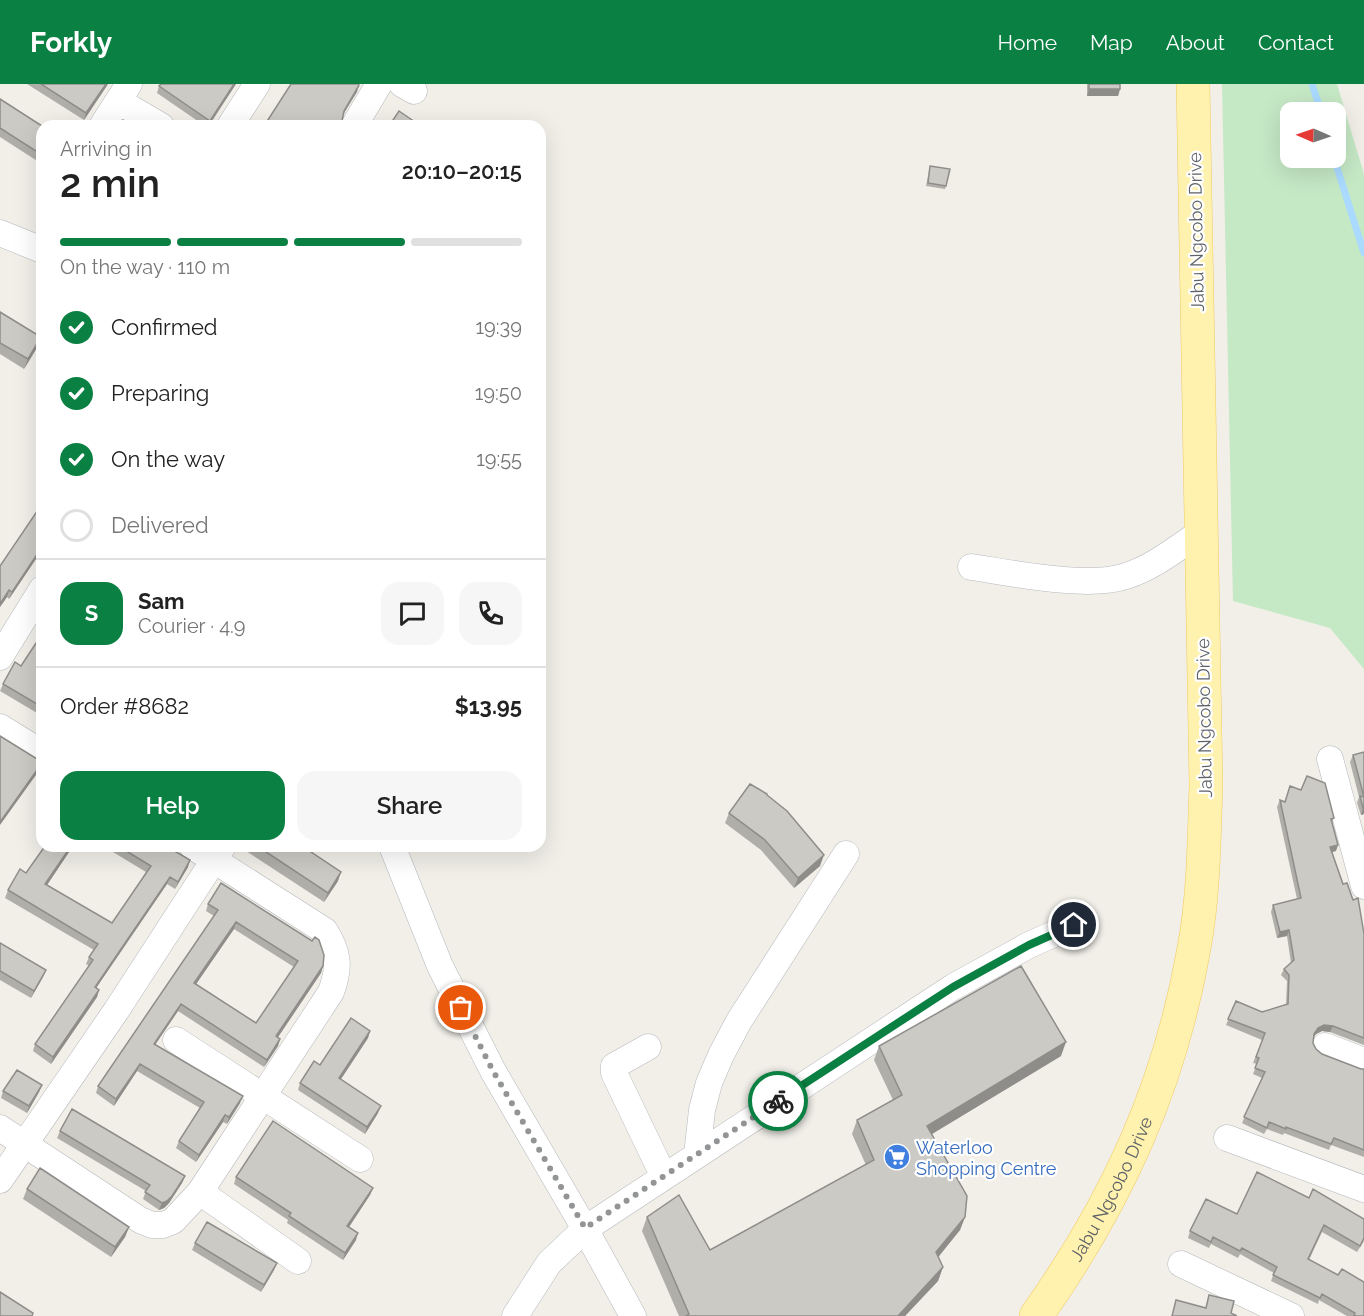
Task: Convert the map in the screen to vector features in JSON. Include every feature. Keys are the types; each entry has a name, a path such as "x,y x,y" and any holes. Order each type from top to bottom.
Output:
{"main road":[{"name":"Jabu Ngcobo Drive","path":"1036,1316 1064,1278 1100,1218 1130,1155 1163,1074 1178,1022 1195,947 1203,869 1206,785 1193,84"}],"street":[{"path":"234,120 256,84"},
{"path":"358,120 379,84"},
{"path":"106,120 123,92 154,120"},
{"path":"0,233 36,248"},
{"path":"971,567 1084,581 1110,580 1149,567 1201,532"},
{"path":"0,657 36,599"},
{"path":"0,727 36,749"},
{"path":"1330,759 1364,886"},
{"path":"394,852 440,966 493,1071 585,1228 633,1316"},
{"path":"0,1128 25,1144 141,1220 152,1225 163,1225 173,1221 200,1192 331,992 337,975 337,960 333,944 325,931 219,853 117,1011 25,1144 0,1180"},
{"path":"697,1155 702,1110 709,1083 721,1054 738,1021 846,854"},
{"path":"515,1316 549,1263 585,1228 953,987 1020,949 1074,925"},
{"path":"176,1040 360,1159"},
{"path":"1325,1046 1364,1061"},
{"path":"648,1047 614,1066 614,1073 663,1177"},
{"path":"1227,1138 1364,1189"},
{"path":"200,1192 298,1262"},
{"path":"1181,1264 1291,1316"}],"green space":[{"path":"1222,84 1337,84 1342,102 1280,102 1280,168 1346,168 1346,114 1364,174 1364,669 1330,628 1233,601"}],"building":[{"path":"41,84 106,84 86,113"},
{"path":"161,84 234,84 211,120 159,86"},
{"path":"291,84 359,85 344,111 342,120 268,120"},
{"path":"1089,84 1120,84 1120,89 1089,89"},
{"path":"0,99 36,122 36,151 0,128"},
{"path":"399,111 412,120 393,120"},
{"path":"930,166 950,169 946,186 928,183"},
{"path":"0,312 36,334 36,345 28,359 0,343"},
{"path":"36,513 36,556 12,592 9,590 0,604 0,566"},
{"path":"36,643 36,703 3,684 15,662 21,666"},
{"path":"0,736 36,758 36,771 0,822"},
{"path":"1364,752 1364,797 1353,755"},
{"path":"1307,776 1325,783 1338,845 1330,847 1343,884 1347,883 1353,900 1358,898 1364,934 1364,1038 1333,1026 1324,1025 1314,1034 1313,1043 1322,1054 1364,1069 1364,1150 1334,1138 1331,1144 1269,1122 1267,1128 1244,1117 1265,1072 1255,1068 1259,1058 1256,1057 1265,1033 1228,1019 1236,1001 1262,1012 1288,1004 1289,975 1284,969 1294,960 1289,930 1280,932 1273,905 1301,898 1280,800 1285,802 1290,786 1301,790"},
{"path":"750,784 767,794 787,811 824,855 798,878 765,840 729,813"},
{"path":"1360,796 1364,797 1364,808 1363,808"},
{"path":"41,852 67,852 45,884 112,923 151,866 128,852 176,852 190,860 178,882 170,877 95,987 99,990 53,1057 35,1044 93,960 89,957 98,944 8,890 20,869 26,873"},
{"path":"266,852 311,852 341,872 328,893"},
{"path":"221,883 312,941 315,937 319,940 324,955 323,966 276,1036 280,1039 267,1060 181,1004 154,1044 243,1096 229,1117 225,1115 199,1155 179,1141 204,1102 140,1064 116,1099 98,1086 218,910 208,904","holes":["236,922 298,961 256,1023 194,983"]},
{"path":"0,943 46,970 34,991 0,971"},
{"name":"Waterloo Shopping Centre","path":"1021,966 1066,1042 927,1126 967,1196 965,1217 936,1252 943,1267 898,1316 686,1316 689,1314 647,1217 679,1195 710,1250 874,1160 857,1120 902,1095 879,1046"},
{"path":"351,1018 370,1031 339,1078 381,1106 367,1127 300,1083 314,1061 320,1065"},
{"path":"17,1070 42,1085 29,1106 3,1091"},
{"path":"72,1109 185,1176 172,1196 162,1203 145,1192 150,1185 60,1131"},
{"path":"273,1121 373,1188 347,1226 358,1233 345,1253 289,1216 291,1213 236,1177"},
{"path":"40,1168 129,1227 115,1247 27,1189"},
{"path":"1257,1172 1309,1198 1313,1189 1364,1219 1364,1238 1360,1246 1324,1225 1308,1259 1338,1275 1342,1269 1364,1282 1364,1316 1356,1316 1355,1313 1322,1294 1320,1298 1273,1275 1277,1267 1242,1248 1240,1251 1213,1237 1211,1242 1190,1231 1206,1199 1237,1214"},
{"path":"207,1222 277,1263 264,1285 195,1243"},
{"path":"0,1292 33,1313 32,1316 0,1316"},
{"path":"1209,1295 1234,1301 1231,1313 1237,1316 1172,1316 1176,1300 1206,1308"}],"waterway":[{"path":"1312,84 1318,102"},
{"path":"1337,168 1364,253"}],"way so far":[{"path":"461,1008 493,1071 585,1228 778,1101"}],"place":[{"name":"Waterloo Shopping Centre","path":"897,1157"}],"route":[{"path":"778,1101 995,962 1074,925"}]}
